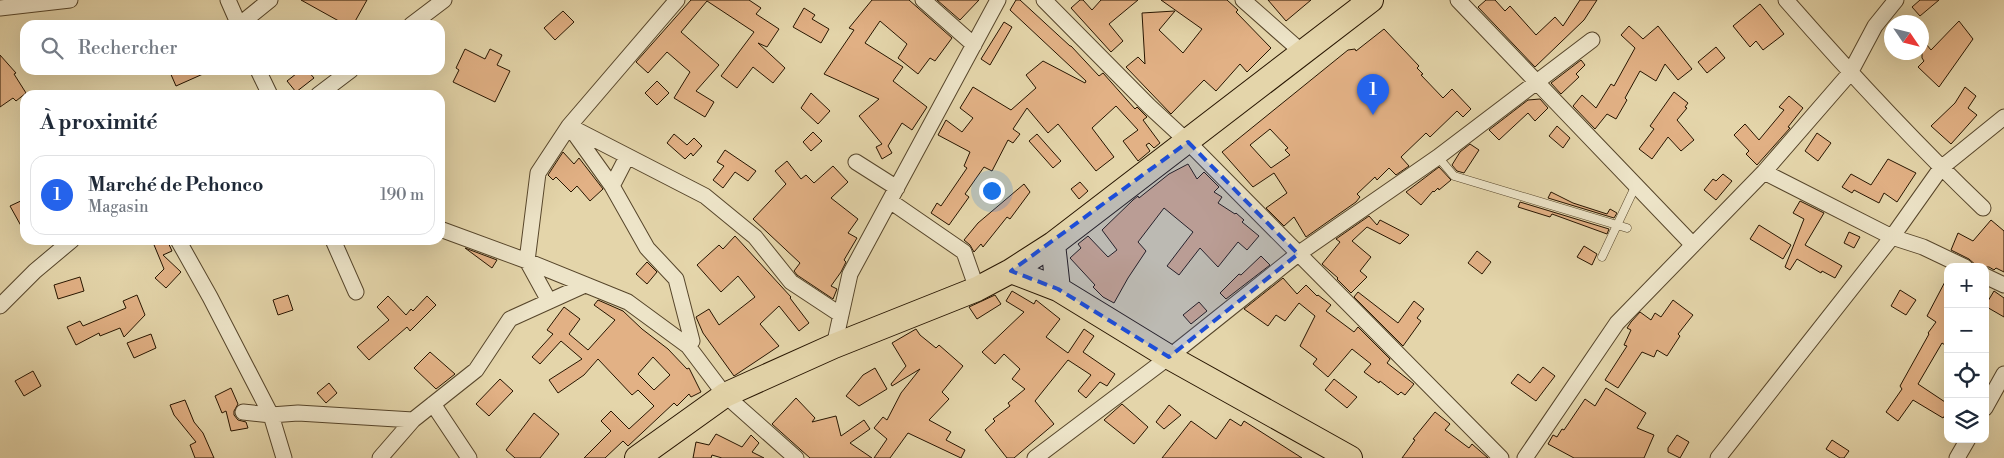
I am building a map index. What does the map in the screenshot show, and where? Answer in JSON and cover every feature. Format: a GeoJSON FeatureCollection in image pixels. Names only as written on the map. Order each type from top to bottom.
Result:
{"type":"FeatureCollection","features":[{"type":"Feature","properties":{"kind":"main road"},"geometry":{"type":"LineString","coordinates":[[637,458],[725,395],[834,346],[977,289],[1011,271],[1053,244],[1371,0]]}},
{"type":"Feature","properties":{"kind":"main road"},"geometry":{"type":"LineString","coordinates":[[1053,244],[1058,289]]}},
{"type":"Feature","properties":{"kind":"main road"},"geometry":{"type":"LineString","coordinates":[[1011,271],[1058,289],[1169,357],[1350,458]]}},
{"type":"Feature","properties":{"kind":"street"},"geometry":{"type":"LineString","coordinates":[[0,8],[70,0]]}},
{"type":"Feature","properties":{"kind":"street"},"geometry":{"type":"LineString","coordinates":[[228,0],[237,20]]}},
{"type":"Feature","properties":{"kind":"street"},"geometry":{"type":"LineString","coordinates":[[245,20],[270,0]]}},
{"type":"Feature","properties":{"kind":"street"},"geometry":{"type":"LineString","coordinates":[[418,20],[444,0]]}},
{"type":"Feature","properties":{"kind":"street"},"geometry":{"type":"LineString","coordinates":[[549,302],[527,261],[538,173],[569,126],[678,0]]}},
{"type":"Feature","properties":{"kind":"street"},"geometry":{"type":"LineString","coordinates":[[923,0],[974,45]]}},
{"type":"Feature","properties":{"kind":"street"},"geometry":{"type":"LineString","coordinates":[[834,346],[850,274],[998,0]]}},
{"type":"Feature","properties":{"kind":"street"},"geometry":{"type":"LineString","coordinates":[[1044,0],[1149,106],[1188,142],[1501,458]]}},
{"type":"Feature","properties":{"kind":"street"},"geometry":{"type":"LineString","coordinates":[[1243,0],[1303,53]]}},
{"type":"Feature","properties":{"kind":"street"},"geometry":{"type":"LineString","coordinates":[[1458,0],[1693,245]]}},
{"type":"Feature","properties":{"kind":"street"},"geometry":{"type":"LineString","coordinates":[[1786,0],[1850,73],[1941,168],[1984,208]]}},
{"type":"Feature","properties":{"kind":"street"},"geometry":{"type":"LineString","coordinates":[[1525,458],[1618,323],[1764,172],[1850,73],[1875,26],[1896,0]]}},
{"type":"Feature","properties":{"kind":"street"},"geometry":{"type":"LineString","coordinates":[[1034,458],[1169,357],[1298,254],[1438,157],[1592,40]]}},
{"type":"Feature","properties":{"kind":"street"},"geometry":{"type":"LineString","coordinates":[[260,75],[268,90]]}},
{"type":"Feature","properties":{"kind":"street"},"geometry":{"type":"LineString","coordinates":[[325,90],[344,75]]}},
{"type":"Feature","properties":{"kind":"street"},"geometry":{"type":"LineString","coordinates":[[1718,458],[1892,237],[1941,168],[2004,116]]}},
{"type":"Feature","properties":{"kind":"street"},"geometry":{"type":"LineString","coordinates":[[569,126],[705,196],[755,236],[791,282],[841,315]]}},
{"type":"Feature","properties":{"kind":"street"},"geometry":{"type":"LineString","coordinates":[[569,126],[612,186],[647,248],[676,279],[692,341],[688,346]]}},
{"type":"Feature","properties":{"kind":"street"},"geometry":{"type":"LineString","coordinates":[[612,186],[628,157]]}},
{"type":"Feature","properties":{"kind":"street"},"geometry":{"type":"LineString","coordinates":[[856,162],[964,252],[977,289]]}},
{"type":"Feature","properties":{"kind":"street"},"geometry":{"type":"LineString","coordinates":[[1764,172],[1892,237],[1923,247],[1957,263]]}},
{"type":"Feature","properties":{"kind":"street"},"geometry":{"type":"LineString","coordinates":[[445,232],[527,261],[628,302],[688,346],[725,395],[796,458]]}},
{"type":"Feature","properties":{"kind":"street"},"geometry":{"type":"LineString","coordinates":[[0,306],[35,270],[66,245]]}},
{"type":"Feature","properties":{"kind":"street"},"geometry":{"type":"LineString","coordinates":[[181,245],[271,415],[284,458]]}},
{"type":"Feature","properties":{"kind":"street"},"geometry":{"type":"LineString","coordinates":[[335,245],[356,292]]}},
{"type":"Feature","properties":{"kind":"street"},"geometry":{"type":"LineString","coordinates":[[1989,278],[2004,285]]}},
{"type":"Feature","properties":{"kind":"street"},"geometry":{"type":"LineString","coordinates":[[380,458],[413,420],[476,370],[510,319],[585,285]]}},
{"type":"Feature","properties":{"kind":"street"},"geometry":{"type":"LineString","coordinates":[[1989,401],[2004,374]]}},
{"type":"Feature","properties":{"kind":"street"},"geometry":{"type":"LineString","coordinates":[[433,404],[469,458]]}},
{"type":"Feature","properties":{"kind":"street"},"geometry":{"type":"LineString","coordinates":[[243,412],[271,415],[298,413],[413,420]]}},
{"type":"Feature","properties":{"kind":"street"},"geometry":{"type":"LineString","coordinates":[[1957,458],[1966,443]]}},
{"type":"Feature","properties":{"kind":"lane"},"geometry":{"type":"LineString","coordinates":[[1438,157],[1454,176],[1628,228]]}},
{"type":"Feature","properties":{"kind":"lane"},"geometry":{"type":"LineString","coordinates":[[1602,257],[1636,185]]}},
{"type":"Feature","properties":{"kind":"highlighted area"},"geometry":{"type":"Polygon","coordinates":[[[1188,142],[1298,254],[1169,357],[1058,289],[1011,271],[1188,142]]]}},
{"type":"Feature","properties":{"kind":"building"},"geometry":{"type":"Polygon","coordinates":[[[301,0],[367,0],[356,20],[337,20],[301,0]]]}},
{"type":"Feature","properties":{"kind":"building"},"geometry":{"type":"Polygon","coordinates":[[[691,0],[749,0],[761,8],[756,14],[779,29],[767,47],[758,43],[785,68],[773,83],[753,67],[737,88],[721,76],[754,32],[707,1],[681,32],[719,65],[696,91],[714,102],[705,117],[674,98],[690,72],[667,52],[648,73],[636,62],[691,0]]]}},
{"type":"Feature","properties":{"kind":"building"},"geometry":{"type":"Polygon","coordinates":[[[872,0],[909,0],[952,38],[935,61],[930,58],[918,74],[898,58],[907,44],[880,21],[865,43],[903,67],[893,81],[927,107],[912,130],[902,123],[888,146],[892,153],[882,159],[876,147],[882,144],[859,116],[879,99],[824,74],[854,30],[849,28],[872,0]]]}},
{"type":"Feature","properties":{"kind":"building"},"geometry":{"type":"Polygon","coordinates":[[[937,0],[979,0],[960,20],[937,0]]]}},
{"type":"Feature","properties":{"kind":"building"},"geometry":{"type":"Polygon","coordinates":[[[1016,0],[1020,0],[1071,46],[1099,76],[1103,73],[1135,109],[1137,107],[1147,117],[1143,120],[1160,143],[1154,148],[1149,143],[1146,145],[1150,151],[1138,161],[1123,141],[1138,130],[1116,106],[1092,128],[1114,157],[1096,171],[1058,124],[1048,133],[1027,108],[1013,129],[1020,134],[1013,143],[1008,140],[992,171],[984,167],[965,194],[969,197],[949,225],[931,213],[937,203],[941,206],[967,168],[964,166],[970,152],[938,135],[946,120],[962,132],[973,118],[960,108],[973,87],[1011,110],[1036,88],[1026,75],[1043,61],[1085,83],[1086,81],[1010,10],[1016,0]]]}},
{"type":"Feature","properties":{"kind":"building"},"geometry":{"type":"Polygon","coordinates":[[[1080,0],[1083,0],[1092,10],[1101,0],[1138,0],[1109,24],[1123,41],[1111,52],[1071,8],[1080,0]]]}},
{"type":"Feature","properties":{"kind":"building"},"geometry":{"type":"Polygon","coordinates":[[[1161,0],[1227,0],[1271,48],[1247,72],[1240,64],[1216,91],[1204,80],[1171,114],[1126,67],[1138,57],[1145,64],[1142,13],[1175,11],[1159,30],[1183,53],[1202,29],[1161,0]]]}},
{"type":"Feature","properties":{"kind":"building"},"geometry":{"type":"Polygon","coordinates":[[[1268,0],[1311,0],[1286,21],[1268,0]]]}},
{"type":"Feature","properties":{"kind":"building"},"geometry":{"type":"Polygon","coordinates":[[[1486,0],[1495,0],[1505,11],[1510,6],[1536,35],[1555,17],[1563,26],[1580,0],[1597,0],[1584,20],[1535,67],[1478,7],[1486,0]]]}},
{"type":"Feature","properties":{"kind":"building"},"geometry":{"type":"Polygon","coordinates":[[[1920,0],[1939,0],[1921,15],[1912,7],[1920,0]]]}},
{"type":"Feature","properties":{"kind":"building"},"geometry":{"type":"Polygon","coordinates":[[[1760,4],[1784,34],[1763,50],[1756,41],[1750,47],[1733,26],[1760,4]]]}},
{"type":"Feature","properties":{"kind":"building"},"geometry":{"type":"Polygon","coordinates":[[[804,8],[815,15],[812,19],[829,29],[821,43],[793,27],[804,8]]]}},
{"type":"Feature","properties":{"kind":"building"},"geometry":{"type":"Polygon","coordinates":[[[563,11],[574,22],[555,40],[544,28],[563,11]]]}},
{"type":"Feature","properties":{"kind":"building"},"geometry":{"type":"Polygon","coordinates":[[[1959,21],[1973,39],[1939,87],[1918,67],[1923,60],[1929,60],[1929,48],[1931,50],[1959,21]]]}},
{"type":"Feature","properties":{"kind":"building"},"geometry":{"type":"Polygon","coordinates":[[[1004,22],[1012,27],[990,65],[981,59],[1004,22]]]}},
{"type":"Feature","properties":{"kind":"building"},"geometry":{"type":"Polygon","coordinates":[[[1629,26],[1643,39],[1658,26],[1692,69],[1678,80],[1665,64],[1656,81],[1640,71],[1616,119],[1607,114],[1595,129],[1573,106],[1582,95],[1596,108],[1611,84],[1614,86],[1635,48],[1621,35],[1629,26]]]}},
{"type":"Feature","properties":{"kind":"building"},"geometry":{"type":"Polygon","coordinates":[[[1384,29],[1419,66],[1417,68],[1423,74],[1421,75],[1443,98],[1452,89],[1471,109],[1463,117],[1457,111],[1430,137],[1426,133],[1401,157],[1409,166],[1396,175],[1389,168],[1377,180],[1375,177],[1357,194],[1360,197],[1356,202],[1306,237],[1294,217],[1284,226],[1266,208],[1287,193],[1274,173],[1253,187],[1222,152],[1348,50],[1355,49],[1356,51],[1384,29]],[[1270,129],[1250,145],[1271,168],[1290,155],[1285,150],[1288,148],[1270,129]]]}},
{"type":"Feature","properties":{"kind":"building"},"geometry":{"type":"Polygon","coordinates":[[[1716,47],[1725,58],[1707,73],[1698,62],[1716,47]]]}},
{"type":"Feature","properties":{"kind":"building"},"geometry":{"type":"Polygon","coordinates":[[[465,49],[485,59],[490,49],[502,55],[497,65],[510,71],[495,102],[453,82],[459,70],[456,68],[465,49]]]}},
{"type":"Feature","properties":{"kind":"building"},"geometry":{"type":"Polygon","coordinates":[[[0,55],[16,73],[14,74],[24,90],[20,90],[20,98],[16,101],[13,98],[0,107],[0,55]]]}},
{"type":"Feature","properties":{"kind":"building"},"geometry":{"type":"Polygon","coordinates":[[[1581,60],[1585,65],[1576,74],[1579,77],[1561,94],[1551,83],[1581,60]]]}},
{"type":"Feature","properties":{"kind":"building"},"geometry":{"type":"Polygon","coordinates":[[[171,75],[201,75],[176,86],[171,75]]]}},
{"type":"Feature","properties":{"kind":"building"},"geometry":{"type":"Polygon","coordinates":[[[295,75],[311,75],[314,78],[299,90],[294,90],[287,81],[295,75]]]}},
{"type":"Feature","properties":{"kind":"building"},"geometry":{"type":"Polygon","coordinates":[[[657,81],[669,93],[657,105],[645,93],[657,81]]]}},
{"type":"Feature","properties":{"kind":"building"},"geometry":{"type":"Polygon","coordinates":[[[1965,87],[1976,96],[1968,108],[1977,115],[1951,144],[1931,126],[1955,103],[1965,87]]]}},
{"type":"Feature","properties":{"kind":"building"},"geometry":{"type":"Polygon","coordinates":[[[1674,92],[1688,103],[1685,107],[1687,108],[1677,120],[1694,140],[1681,151],[1668,137],[1652,159],[1639,149],[1654,129],[1650,126],[1674,92]]]}},
{"type":"Feature","properties":{"kind":"building"},"geometry":{"type":"Polygon","coordinates":[[[811,93],[830,111],[818,124],[801,108],[811,93]]]}},
{"type":"Feature","properties":{"kind":"building"},"geometry":{"type":"Polygon","coordinates":[[[1789,96],[1803,108],[1788,127],[1790,128],[1757,165],[1746,154],[1749,151],[1734,135],[1745,124],[1759,140],[1784,110],[1779,107],[1789,96]]]}},
{"type":"Feature","properties":{"kind":"building"},"geometry":{"type":"Polygon","coordinates":[[[1540,99],[1548,108],[1535,121],[1528,113],[1499,140],[1489,130],[1528,100],[1540,99]]]}},
{"type":"Feature","properties":{"kind":"building"},"geometry":{"type":"Polygon","coordinates":[[[1557,126],[1570,138],[1563,148],[1549,136],[1557,126]]]}},
{"type":"Feature","properties":{"kind":"building"},"geometry":{"type":"Polygon","coordinates":[[[813,132],[822,141],[811,151],[803,142],[813,132]]]}},
{"type":"Feature","properties":{"kind":"building"},"geometry":{"type":"Polygon","coordinates":[[[1817,133],[1831,143],[1818,161],[1805,151],[1817,133]]]}},
{"type":"Feature","properties":{"kind":"building"},"geometry":{"type":"Polygon","coordinates":[[[674,134],[687,145],[694,138],[702,146],[693,156],[691,153],[685,159],[667,143],[674,134]]]}},
{"type":"Feature","properties":{"kind":"building"},"geometry":{"type":"Polygon","coordinates":[[[1037,134],[1061,161],[1053,168],[1029,141],[1037,134]]]}},
{"type":"Feature","properties":{"kind":"building"},"geometry":{"type":"Polygon","coordinates":[[[1470,144],[1479,150],[1464,173],[1457,171],[1452,165],[1460,152],[1470,144]]]}},
{"type":"Feature","properties":{"kind":"building"},"geometry":{"type":"Polygon","coordinates":[[[725,150],[756,171],[748,181],[735,172],[723,188],[713,180],[724,166],[717,162],[725,150]]]}},
{"type":"Feature","properties":{"kind":"building"},"geometry":{"type":"Polygon","coordinates":[[[563,152],[574,164],[579,158],[603,189],[590,201],[577,186],[571,192],[556,177],[553,180],[548,175],[563,152]]]}},
{"type":"Feature","properties":{"kind":"building"},"geometry":{"type":"Polygon","coordinates":[[[1888,159],[1916,173],[1897,202],[1884,193],[1879,203],[1854,190],[1852,193],[1842,187],[1851,174],[1871,185],[1888,159]]]}},
{"type":"Feature","properties":{"kind":"building"},"geometry":{"type":"Polygon","coordinates":[[[787,161],[801,179],[806,175],[814,183],[833,166],[848,182],[831,198],[858,219],[848,233],[857,238],[844,260],[846,262],[841,272],[831,286],[837,289],[833,299],[797,275],[794,271],[800,263],[753,219],[786,184],[775,171],[787,161]]]}},
{"type":"Feature","properties":{"kind":"building"},"geometry":{"type":"Polygon","coordinates":[[[1188,164],[1197,179],[1204,172],[1219,187],[1214,192],[1222,197],[1218,203],[1236,213],[1244,220],[1242,222],[1259,236],[1247,250],[1238,242],[1218,267],[1200,248],[1179,275],[1167,266],[1193,232],[1164,208],[1138,242],[1146,251],[1114,303],[1103,297],[1093,287],[1095,285],[1070,258],[1081,248],[1078,244],[1088,236],[1108,257],[1117,250],[1102,230],[1138,196],[1139,198],[1169,174],[1188,164]]]}},
{"type":"Feature","properties":{"kind":"building"},"geometry":{"type":"Polygon","coordinates":[[[1439,167],[1451,180],[1439,190],[1438,188],[1433,191],[1421,205],[1406,192],[1439,167]]]}},
{"type":"Feature","properties":{"kind":"building"},"geometry":{"type":"Polygon","coordinates":[[[1723,174],[1732,181],[1716,200],[1704,190],[1713,179],[1716,181],[1723,174]]]}},
{"type":"Feature","properties":{"kind":"building"},"geometry":{"type":"Polygon","coordinates":[[[1080,182],[1088,191],[1079,199],[1071,189],[1080,182]]]}},
{"type":"Feature","properties":{"kind":"building"},"geometry":{"type":"Polygon","coordinates":[[[1024,184],[1030,192],[1010,219],[1007,217],[983,247],[981,244],[974,252],[964,240],[978,223],[1024,184]]]}},
{"type":"Feature","properties":{"kind":"building"},"geometry":{"type":"Polygon","coordinates":[[[1551,192],[1573,203],[1607,214],[1610,209],[1617,213],[1614,218],[1548,198],[1551,192]]]}},
{"type":"Feature","properties":{"kind":"building"},"geometry":{"type":"Polygon","coordinates":[[[20,201],[20,224],[10,206],[20,201]]]}},
{"type":"Feature","properties":{"kind":"building"},"geometry":{"type":"Polygon","coordinates":[[[1800,201],[1824,213],[1805,245],[1842,266],[1835,278],[1822,271],[1821,273],[1797,259],[1790,270],[1785,267],[1804,219],[1793,213],[1800,201]]]}},
{"type":"Feature","properties":{"kind":"building"},"geometry":{"type":"Polygon","coordinates":[[[1520,202],[1609,229],[1607,234],[1552,214],[1550,217],[1518,207],[1520,202]]]}},
{"type":"Feature","properties":{"kind":"building"},"geometry":{"type":"Polygon","coordinates":[[[1369,216],[1377,225],[1380,220],[1409,235],[1400,244],[1367,227],[1352,241],[1371,257],[1360,271],[1367,277],[1351,293],[1322,264],[1340,242],[1336,239],[1369,216]]]}},
{"type":"Feature","properties":{"kind":"building"},"geometry":{"type":"Polygon","coordinates":[[[1991,220],[2004,231],[2004,272],[1989,267],[1989,263],[1974,263],[1951,250],[1958,233],[1973,241],[1991,220]]]}},
{"type":"Feature","properties":{"kind":"building"},"geometry":{"type":"Polygon","coordinates":[[[1759,225],[1791,245],[1783,259],[1750,239],[1759,225]]]}},
{"type":"Feature","properties":{"kind":"building"},"geometry":{"type":"Polygon","coordinates":[[[1849,232],[1860,237],[1854,248],[1844,243],[1849,232]]]}},
{"type":"Feature","properties":{"kind":"building"},"geometry":{"type":"Polygon","coordinates":[[[735,236],[791,297],[809,323],[799,331],[779,306],[760,324],[779,346],[734,376],[703,333],[696,317],[709,309],[719,325],[755,297],[738,276],[721,292],[697,265],[719,245],[723,249],[735,236]]]}},
{"type":"Feature","properties":{"kind":"building"},"geometry":{"type":"Polygon","coordinates":[[[154,245],[169,245],[172,251],[163,255],[181,272],[166,288],[155,278],[164,269],[154,245]]]}},
{"type":"Feature","properties":{"kind":"building"},"geometry":{"type":"Polygon","coordinates":[[[1584,246],[1597,254],[1592,265],[1577,257],[1584,246]]]}},
{"type":"Feature","properties":{"kind":"building"},"geometry":{"type":"Polygon","coordinates":[[[465,248],[497,260],[492,268],[465,248]]]}},
{"type":"Feature","properties":{"kind":"building"},"geometry":{"type":"Polygon","coordinates":[[[1477,251],[1491,262],[1482,274],[1468,263],[1477,251]]]}},
{"type":"Feature","properties":{"kind":"building"},"geometry":{"type":"Polygon","coordinates":[[[1261,256],[1270,265],[1226,299],[1220,293],[1261,256]]]}},
{"type":"Feature","properties":{"kind":"building"},"geometry":{"type":"Polygon","coordinates":[[[647,262],[657,272],[647,284],[636,274],[647,262]]]}},
{"type":"Feature","properties":{"kind":"building"},"geometry":{"type":"Polygon","coordinates":[[[80,277],[84,291],[58,299],[54,285],[80,277]]]}},
{"type":"Feature","properties":{"kind":"building"},"geometry":{"type":"Polygon","coordinates":[[[1283,278],[1297,294],[1306,285],[1317,296],[1331,305],[1326,311],[1354,332],[1358,327],[1390,359],[1387,363],[1414,384],[1405,395],[1401,392],[1398,395],[1380,381],[1379,383],[1364,372],[1371,364],[1352,349],[1328,377],[1313,364],[1317,359],[1300,346],[1315,316],[1299,303],[1285,321],[1276,315],[1268,326],[1244,309],[1283,278]]]}},
{"type":"Feature","properties":{"kind":"building"},"geometry":{"type":"Polygon","coordinates":[[[1944,284],[1944,344],[1942,343],[1918,384],[1944,401],[1944,417],[1943,418],[1913,400],[1898,421],[1886,412],[1902,389],[1900,386],[1928,333],[1936,322],[1927,316],[1944,284]]]}},
{"type":"Feature","properties":{"kind":"building"},"geometry":{"type":"Polygon","coordinates":[[[1900,290],[1916,300],[1906,315],[1891,306],[1900,290]]]}},
{"type":"Feature","properties":{"kind":"building"},"geometry":{"type":"Polygon","coordinates":[[[1012,291],[1034,304],[1036,300],[1060,319],[1046,337],[1068,353],[1084,329],[1094,336],[1083,352],[1115,374],[1107,386],[1100,382],[1086,398],[1078,391],[1091,375],[1068,360],[1035,401],[1054,424],[1014,458],[1007,458],[985,430],[995,421],[993,419],[1010,406],[1008,403],[1025,389],[1012,379],[1020,369],[1004,354],[995,364],[982,352],[1024,312],[1006,301],[1012,291]]]}},
{"type":"Feature","properties":{"kind":"building"},"geometry":{"type":"Polygon","coordinates":[[[1994,291],[2004,298],[2004,317],[1989,308],[1989,299],[1994,291]]]}},
{"type":"Feature","properties":{"kind":"building"},"geometry":{"type":"Polygon","coordinates":[[[1358,292],[1398,323],[1414,301],[1424,309],[1417,318],[1421,321],[1403,346],[1354,297],[1358,292]]]}},
{"type":"Feature","properties":{"kind":"building"},"geometry":{"type":"Polygon","coordinates":[[[137,295],[145,315],[124,337],[120,328],[100,336],[99,333],[76,345],[67,327],[80,321],[83,326],[126,308],[123,301],[137,295]]]}},
{"type":"Feature","properties":{"kind":"building"},"geometry":{"type":"Polygon","coordinates":[[[288,295],[293,310],[278,315],[273,300],[288,295]]]}},
{"type":"Feature","properties":{"kind":"building"},"geometry":{"type":"Polygon","coordinates":[[[995,295],[1001,304],[977,319],[969,307],[995,295]]]}},
{"type":"Feature","properties":{"kind":"building"},"geometry":{"type":"Polygon","coordinates":[[[388,296],[406,315],[411,309],[413,311],[427,296],[436,305],[410,331],[407,327],[369,360],[357,347],[389,320],[377,307],[388,296]]]}},
{"type":"Feature","properties":{"kind":"building"},"geometry":{"type":"Polygon","coordinates":[[[598,300],[623,311],[668,349],[687,369],[689,368],[701,392],[691,397],[689,394],[677,406],[674,403],[628,446],[623,441],[605,458],[584,458],[611,431],[601,421],[611,411],[629,429],[654,406],[638,390],[632,395],[598,359],[584,375],[558,393],[549,380],[582,359],[561,341],[540,364],[532,357],[553,334],[547,330],[564,307],[580,319],[569,334],[588,350],[615,320],[594,305],[598,300]],[[653,357],[638,374],[654,390],[670,375],[653,357]]]}},
{"type":"Feature","properties":{"kind":"building"},"geometry":{"type":"Polygon","coordinates":[[[1673,300],[1693,315],[1678,334],[1680,336],[1667,356],[1657,350],[1654,357],[1642,352],[1618,388],[1605,380],[1627,346],[1624,345],[1631,330],[1627,328],[1631,322],[1640,312],[1651,320],[1655,313],[1661,317],[1673,300]]]}},
{"type":"Feature","properties":{"kind":"building"},"geometry":{"type":"Polygon","coordinates":[[[1199,302],[1207,311],[1191,324],[1183,315],[1199,302]]]}},
{"type":"Feature","properties":{"kind":"building"},"geometry":{"type":"Polygon","coordinates":[[[916,329],[920,335],[936,348],[939,345],[963,366],[942,392],[949,399],[929,420],[951,432],[946,440],[965,450],[961,458],[908,433],[890,458],[874,458],[887,439],[874,428],[883,417],[887,420],[901,393],[920,369],[892,386],[891,384],[906,366],[892,343],[916,329]]]}},
{"type":"Feature","properties":{"kind":"building"},"geometry":{"type":"Polygon","coordinates":[[[151,334],[156,348],[134,358],[127,343],[151,334]]]}},
{"type":"Feature","properties":{"kind":"building"},"geometry":{"type":"Polygon","coordinates":[[[430,352],[455,374],[436,389],[414,368],[430,352]]]}},
{"type":"Feature","properties":{"kind":"building"},"geometry":{"type":"Polygon","coordinates":[[[1543,367],[1555,376],[1536,401],[1511,383],[1518,374],[1530,383],[1543,367]]]}},
{"type":"Feature","properties":{"kind":"building"},"geometry":{"type":"Polygon","coordinates":[[[875,368],[887,389],[859,406],[846,396],[863,375],[875,368]]]}},
{"type":"Feature","properties":{"kind":"building"},"geometry":{"type":"Polygon","coordinates":[[[33,371],[41,386],[24,396],[15,381],[33,371]]]}},
{"type":"Feature","properties":{"kind":"building"},"geometry":{"type":"Polygon","coordinates":[[[500,379],[513,391],[489,416],[476,404],[500,379]]]}},
{"type":"Feature","properties":{"kind":"building"},"geometry":{"type":"Polygon","coordinates":[[[1334,379],[1357,397],[1347,408],[1325,390],[1334,379]]]}},
{"type":"Feature","properties":{"kind":"building"},"geometry":{"type":"Polygon","coordinates":[[[329,383],[337,393],[326,403],[317,393],[329,383]]]}},
{"type":"Feature","properties":{"kind":"building"},"geometry":{"type":"Polygon","coordinates":[[[231,388],[238,404],[234,415],[238,420],[246,422],[248,428],[231,431],[226,411],[222,413],[215,396],[231,388]]]}},
{"type":"Feature","properties":{"kind":"building"},"geometry":{"type":"Polygon","coordinates":[[[1606,388],[1646,413],[1637,428],[1654,435],[1644,458],[1574,458],[1548,444],[1553,435],[1557,437],[1562,429],[1564,430],[1585,399],[1595,406],[1606,388]]]}},
{"type":"Feature","properties":{"kind":"building"},"geometry":{"type":"Polygon","coordinates":[[[796,398],[815,418],[812,422],[836,416],[841,436],[864,420],[870,429],[850,443],[872,458],[810,458],[772,424],[796,398]]]}},
{"type":"Feature","properties":{"kind":"building"},"geometry":{"type":"Polygon","coordinates":[[[185,400],[194,422],[203,433],[214,458],[195,458],[190,445],[196,442],[174,415],[170,405],[185,400]]]}},
{"type":"Feature","properties":{"kind":"building"},"geometry":{"type":"Polygon","coordinates":[[[1122,404],[1148,427],[1134,444],[1104,420],[1122,404]]]}},
{"type":"Feature","properties":{"kind":"building"},"geometry":{"type":"Polygon","coordinates":[[[1169,405],[1181,415],[1164,429],[1156,422],[1169,405]]]}},
{"type":"Feature","properties":{"kind":"building"},"geometry":{"type":"Polygon","coordinates":[[[1435,412],[1450,424],[1445,430],[1469,448],[1472,444],[1488,458],[1402,458],[1415,440],[1413,439],[1435,412]]]}},
{"type":"Feature","properties":{"kind":"building"},"geometry":{"type":"Polygon","coordinates":[[[534,413],[559,434],[540,458],[515,458],[506,450],[534,413]]]}},
{"type":"Feature","properties":{"kind":"building"},"geometry":{"type":"Polygon","coordinates":[[[1230,419],[1241,426],[1244,421],[1302,458],[1162,458],[1191,421],[1216,439],[1230,419]]]}},
{"type":"Feature","properties":{"kind":"building"},"geometry":{"type":"Polygon","coordinates":[[[716,434],[742,447],[751,435],[759,443],[752,452],[764,458],[722,458],[712,455],[711,458],[693,458],[696,442],[709,445],[716,434]]]}},
{"type":"Feature","properties":{"kind":"building"},"geometry":{"type":"Polygon","coordinates":[[[1677,435],[1689,442],[1680,458],[1668,452],[1668,448],[1677,435]]]}},
{"type":"Feature","properties":{"kind":"building"},"geometry":{"type":"Polygon","coordinates":[[[1832,440],[1849,451],[1844,458],[1840,458],[1826,449],[1832,440]]]}},
{"type":"Feature","properties":{"kind":"place","name":"Marché de Pehonco"},"geometry":{"type":"Point","coordinates":[1373,115]}}]}
